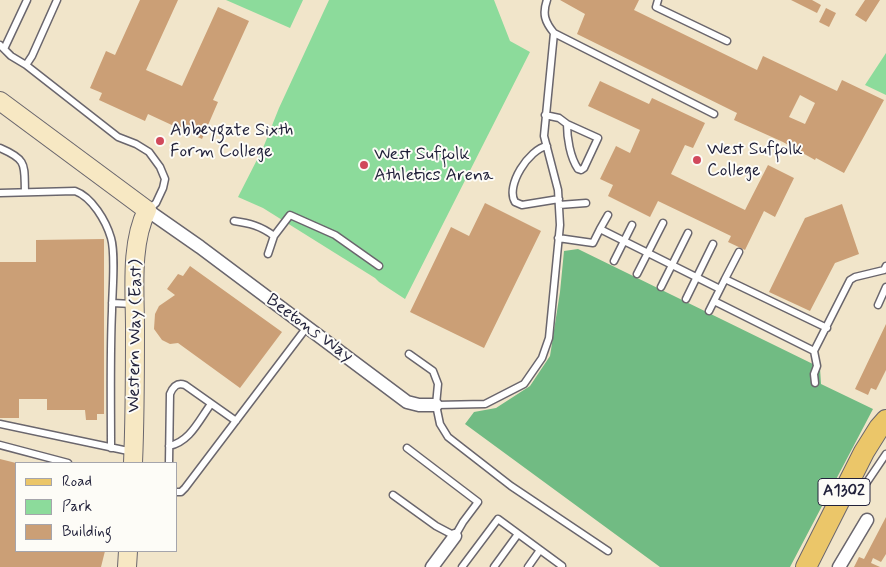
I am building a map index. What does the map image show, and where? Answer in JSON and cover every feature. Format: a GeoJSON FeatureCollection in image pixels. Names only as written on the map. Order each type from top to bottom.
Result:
{"type":"FeatureCollection","features":[{"type":"Feature","properties":{"kind":"main road","name":"A1302"},"geometry":{"type":"LineString","coordinates":[[806,567],[864,452],[886,420]]}},
{"type":"Feature","properties":{"kind":"street","name":"Beetons Way"},"geometry":{"type":"LineString","coordinates":[[0,102],[200,247],[408,402],[419,405],[436,405]]}},
{"type":"Feature","properties":{"kind":"street","name":"Western Way (East)"},"geometry":{"type":"LineString","coordinates":[[134,458],[135,304],[138,238],[141,222],[147,210]]}},
{"type":"Feature","properties":{"kind":"street"},"geometry":{"type":"LineString","coordinates":[[840,567],[867,520]]}},
{"type":"Feature","properties":{"kind":"street"},"geometry":{"type":"LineString","coordinates":[[432,567],[455,536]]}},
{"type":"Feature","properties":{"kind":"street"},"geometry":{"type":"LineString","coordinates":[[127,567],[128,552]]}},
{"type":"Feature","properties":{"kind":"lane"},"geometry":{"type":"LineString","coordinates":[[27,0],[2,47],[11,56],[26,65],[118,137],[149,152],[160,167],[165,179],[156,203],[147,210]]}},
{"type":"Feature","properties":{"kind":"lane"},"geometry":{"type":"LineString","coordinates":[[26,65],[32,56],[57,0]]}},
{"type":"Feature","properties":{"kind":"lane"},"geometry":{"type":"LineString","coordinates":[[547,0],[544,14],[546,24],[554,33],[714,114]]}},
{"type":"Feature","properties":{"kind":"lane"},"geometry":{"type":"LineString","coordinates":[[658,0],[656,7],[727,41]]}},
{"type":"Feature","properties":{"kind":"lane"},"geometry":{"type":"LineString","coordinates":[[436,405],[485,404],[524,384],[542,358],[548,338],[560,225],[559,202],[554,172],[544,136],[554,33]]}},
{"type":"Feature","properties":{"kind":"lane"},"geometry":{"type":"LineString","coordinates":[[545,115],[559,118],[567,124],[598,138],[584,168],[581,170],[578,169],[574,161],[568,138],[567,124]]}},
{"type":"Feature","properties":{"kind":"lane"},"geometry":{"type":"LineString","coordinates":[[547,146],[531,153],[512,189],[513,199],[522,205],[559,202],[586,203]]}},
{"type":"Feature","properties":{"kind":"lane"},"geometry":{"type":"LineString","coordinates":[[0,148],[17,156],[24,165],[25,192]]}},
{"type":"Feature","properties":{"kind":"lane"},"geometry":{"type":"LineString","coordinates":[[0,193],[75,191],[83,194],[92,203],[105,225],[111,239],[111,448]]}},
{"type":"Feature","properties":{"kind":"lane"},"geometry":{"type":"LineString","coordinates":[[268,254],[274,236],[290,215],[335,236],[379,266]]}},
{"type":"Feature","properties":{"kind":"lane"},"geometry":{"type":"LineString","coordinates":[[558,238],[593,243],[608,215]]}},
{"type":"Feature","properties":{"kind":"lane"},"geometry":{"type":"LineString","coordinates":[[234,221],[249,223],[266,230],[274,236]]}},
{"type":"Feature","properties":{"kind":"lane"},"geometry":{"type":"LineString","coordinates":[[637,274],[663,223]]}},
{"type":"Feature","properties":{"kind":"lane"},"geometry":{"type":"LineString","coordinates":[[614,260],[632,225]]}},
{"type":"Feature","properties":{"kind":"lane"},"geometry":{"type":"LineString","coordinates":[[600,229],[720,289]]}},
{"type":"Feature","properties":{"kind":"lane"},"geometry":{"type":"LineString","coordinates":[[661,288],[688,233]]}},
{"type":"Feature","properties":{"kind":"lane"},"geometry":{"type":"LineString","coordinates":[[686,299],[713,244]]}},
{"type":"Feature","properties":{"kind":"lane"},"geometry":{"type":"LineString","coordinates":[[709,311],[739,252]]}},
{"type":"Feature","properties":{"kind":"lane"},"geometry":{"type":"LineString","coordinates":[[815,382],[814,374],[817,366],[814,351],[850,280],[855,276],[885,269]]}},
{"type":"Feature","properties":{"kind":"lane"},"geometry":{"type":"LineString","coordinates":[[725,279],[827,328]]}},
{"type":"Feature","properties":{"kind":"lane"},"geometry":{"type":"LineString","coordinates":[[878,305],[886,286]]}},
{"type":"Feature","properties":{"kind":"lane"},"geometry":{"type":"LineString","coordinates":[[714,301],[814,351]]}},
{"type":"Feature","properties":{"kind":"lane"},"geometry":{"type":"LineString","coordinates":[[112,303],[135,304]]}},
{"type":"Feature","properties":{"kind":"lane"},"geometry":{"type":"LineString","coordinates":[[178,492],[185,488],[307,327]]}},
{"type":"Feature","properties":{"kind":"lane"},"geometry":{"type":"LineString","coordinates":[[409,354],[433,371],[438,384],[436,405],[440,424],[448,437],[511,486],[608,552]]}},
{"type":"Feature","properties":{"kind":"lane"},"geometry":{"type":"LineString","coordinates":[[169,462],[170,394],[172,388],[180,384],[185,385],[236,421]]}},
{"type":"Feature","properties":{"kind":"lane"},"geometry":{"type":"LineString","coordinates":[[169,446],[179,444],[186,439],[210,404]]}},
{"type":"Feature","properties":{"kind":"lane"},"geometry":{"type":"LineString","coordinates":[[0,424],[111,448],[134,458]]}},
{"type":"Feature","properties":{"kind":"lane"},"geometry":{"type":"LineString","coordinates":[[0,445],[64,462]]}},
{"type":"Feature","properties":{"kind":"lane"},"geometry":{"type":"LineString","coordinates":[[393,495],[436,526],[455,536],[478,502],[407,448]]}},
{"type":"Feature","properties":{"kind":"lane"},"geometry":{"type":"LineString","coordinates":[[850,479],[865,485],[886,454]]}},
{"type":"Feature","properties":{"kind":"lane"},"geometry":{"type":"LineString","coordinates":[[462,567],[498,519],[561,567]]}},
{"type":"Feature","properties":{"kind":"lane"},"geometry":{"type":"LineString","coordinates":[[494,567],[518,534]]}},
{"type":"Feature","properties":{"kind":"lane"},"geometry":{"type":"LineString","coordinates":[[528,567],[540,550]]}},
{"type":"Feature","properties":{"kind":"green space"},"geometry":{"type":"Polygon","coordinates":[[[226,0],[303,0],[290,28],[226,0]]]}},
{"type":"Feature","properties":{"kind":"green space","name":"West Suffolk Athletics Arena"},"geometry":{"type":"Polygon","coordinates":[[[329,0],[494,0],[510,41],[530,52],[405,299],[263,208],[238,197],[263,148],[279,108],[329,0]]]}},
{"type":"Feature","properties":{"kind":"green space"},"geometry":{"type":"Polygon","coordinates":[[[886,53],[886,95],[865,85],[886,53]]]}},
{"type":"Feature","properties":{"kind":"green space"},"geometry":{"type":"Polygon","coordinates":[[[578,249],[817,366],[820,368],[821,384],[873,409],[790,567],[660,567],[465,424],[474,412],[496,408],[530,386],[550,356],[564,251],[578,249]]]}},
{"type":"Feature","properties":{"kind":"building"},"geometry":{"type":"Polygon","coordinates":[[[140,0],[178,0],[146,70],[182,86],[218,7],[249,21],[213,100],[218,102],[202,139],[148,114],[145,121],[99,100],[102,93],[90,88],[106,51],[115,55],[140,0]]]}},
{"type":"Feature","properties":{"kind":"building"},"geometry":{"type":"Polygon","coordinates":[[[560,0],[639,0],[634,10],[757,70],[763,56],[837,91],[842,80],[884,100],[844,173],[734,120],[737,113],[577,34],[585,14],[560,0]],[[800,95],[789,117],[805,124],[815,103],[800,95]]]}},
{"type":"Feature","properties":{"kind":"building"},"geometry":{"type":"Polygon","coordinates":[[[791,0],[812,0],[821,5],[817,13],[791,0]]]}},
{"type":"Feature","properties":{"kind":"building"},"geometry":{"type":"Polygon","coordinates":[[[865,0],[880,0],[866,22],[855,15],[865,0]]]}},
{"type":"Feature","properties":{"kind":"building"},"geometry":{"type":"Polygon","coordinates":[[[826,8],[836,13],[829,27],[819,22],[826,8]]]}},
{"type":"Feature","properties":{"kind":"building"},"geometry":{"type":"Polygon","coordinates":[[[600,81],[649,104],[652,98],[705,123],[693,148],[685,145],[671,174],[745,210],[768,165],[794,178],[775,217],[764,211],[745,250],[728,242],[731,236],[658,201],[650,217],[608,196],[613,185],[600,179],[616,146],[630,153],[640,130],[588,106],[600,81]]]}},
{"type":"Feature","properties":{"kind":"building"},"geometry":{"type":"Polygon","coordinates":[[[485,203],[541,231],[484,348],[410,312],[451,227],[469,236],[485,203]]]}},
{"type":"Feature","properties":{"kind":"building"},"geometry":{"type":"Polygon","coordinates":[[[842,204],[859,254],[835,263],[810,311],[769,292],[805,218],[842,204]]]}},
{"type":"Feature","properties":{"kind":"building"},"geometry":{"type":"Polygon","coordinates":[[[104,239],[104,414],[97,414],[97,420],[86,420],[85,410],[47,410],[47,399],[19,399],[19,418],[0,418],[0,262],[36,262],[36,240],[104,239]]]}},
{"type":"Feature","properties":{"kind":"building"},"geometry":{"type":"Polygon","coordinates":[[[190,266],[282,332],[240,388],[178,343],[170,344],[162,340],[154,329],[155,314],[159,306],[175,295],[167,289],[178,274],[183,276],[190,266]]]}},
{"type":"Feature","properties":{"kind":"building"},"geometry":{"type":"Polygon","coordinates":[[[886,324],[886,370],[876,390],[871,388],[868,395],[855,389],[886,324]]]}},
{"type":"Feature","properties":{"kind":"building"},"geometry":{"type":"Polygon","coordinates":[[[0,459],[15,463],[15,552],[105,552],[101,567],[0,567],[0,459]]]}},
{"type":"Feature","properties":{"kind":"building"},"geometry":{"type":"Polygon","coordinates":[[[886,517],[886,554],[881,562],[873,558],[871,563],[880,567],[854,567],[859,557],[864,559],[886,517]]]}},
{"type":"Feature","properties":{"kind":"place","name":"Abbeygate Sixth Form College"},"geometry":{"type":"Point","coordinates":[160,141]}},
{"type":"Feature","properties":{"kind":"place","name":"West Suffolk College"},"geometry":{"type":"Point","coordinates":[697,160]}},
{"type":"Feature","properties":{"kind":"place","name":"West Suffolk Athletics Arena"},"geometry":{"type":"Point","coordinates":[364,165]}}]}
